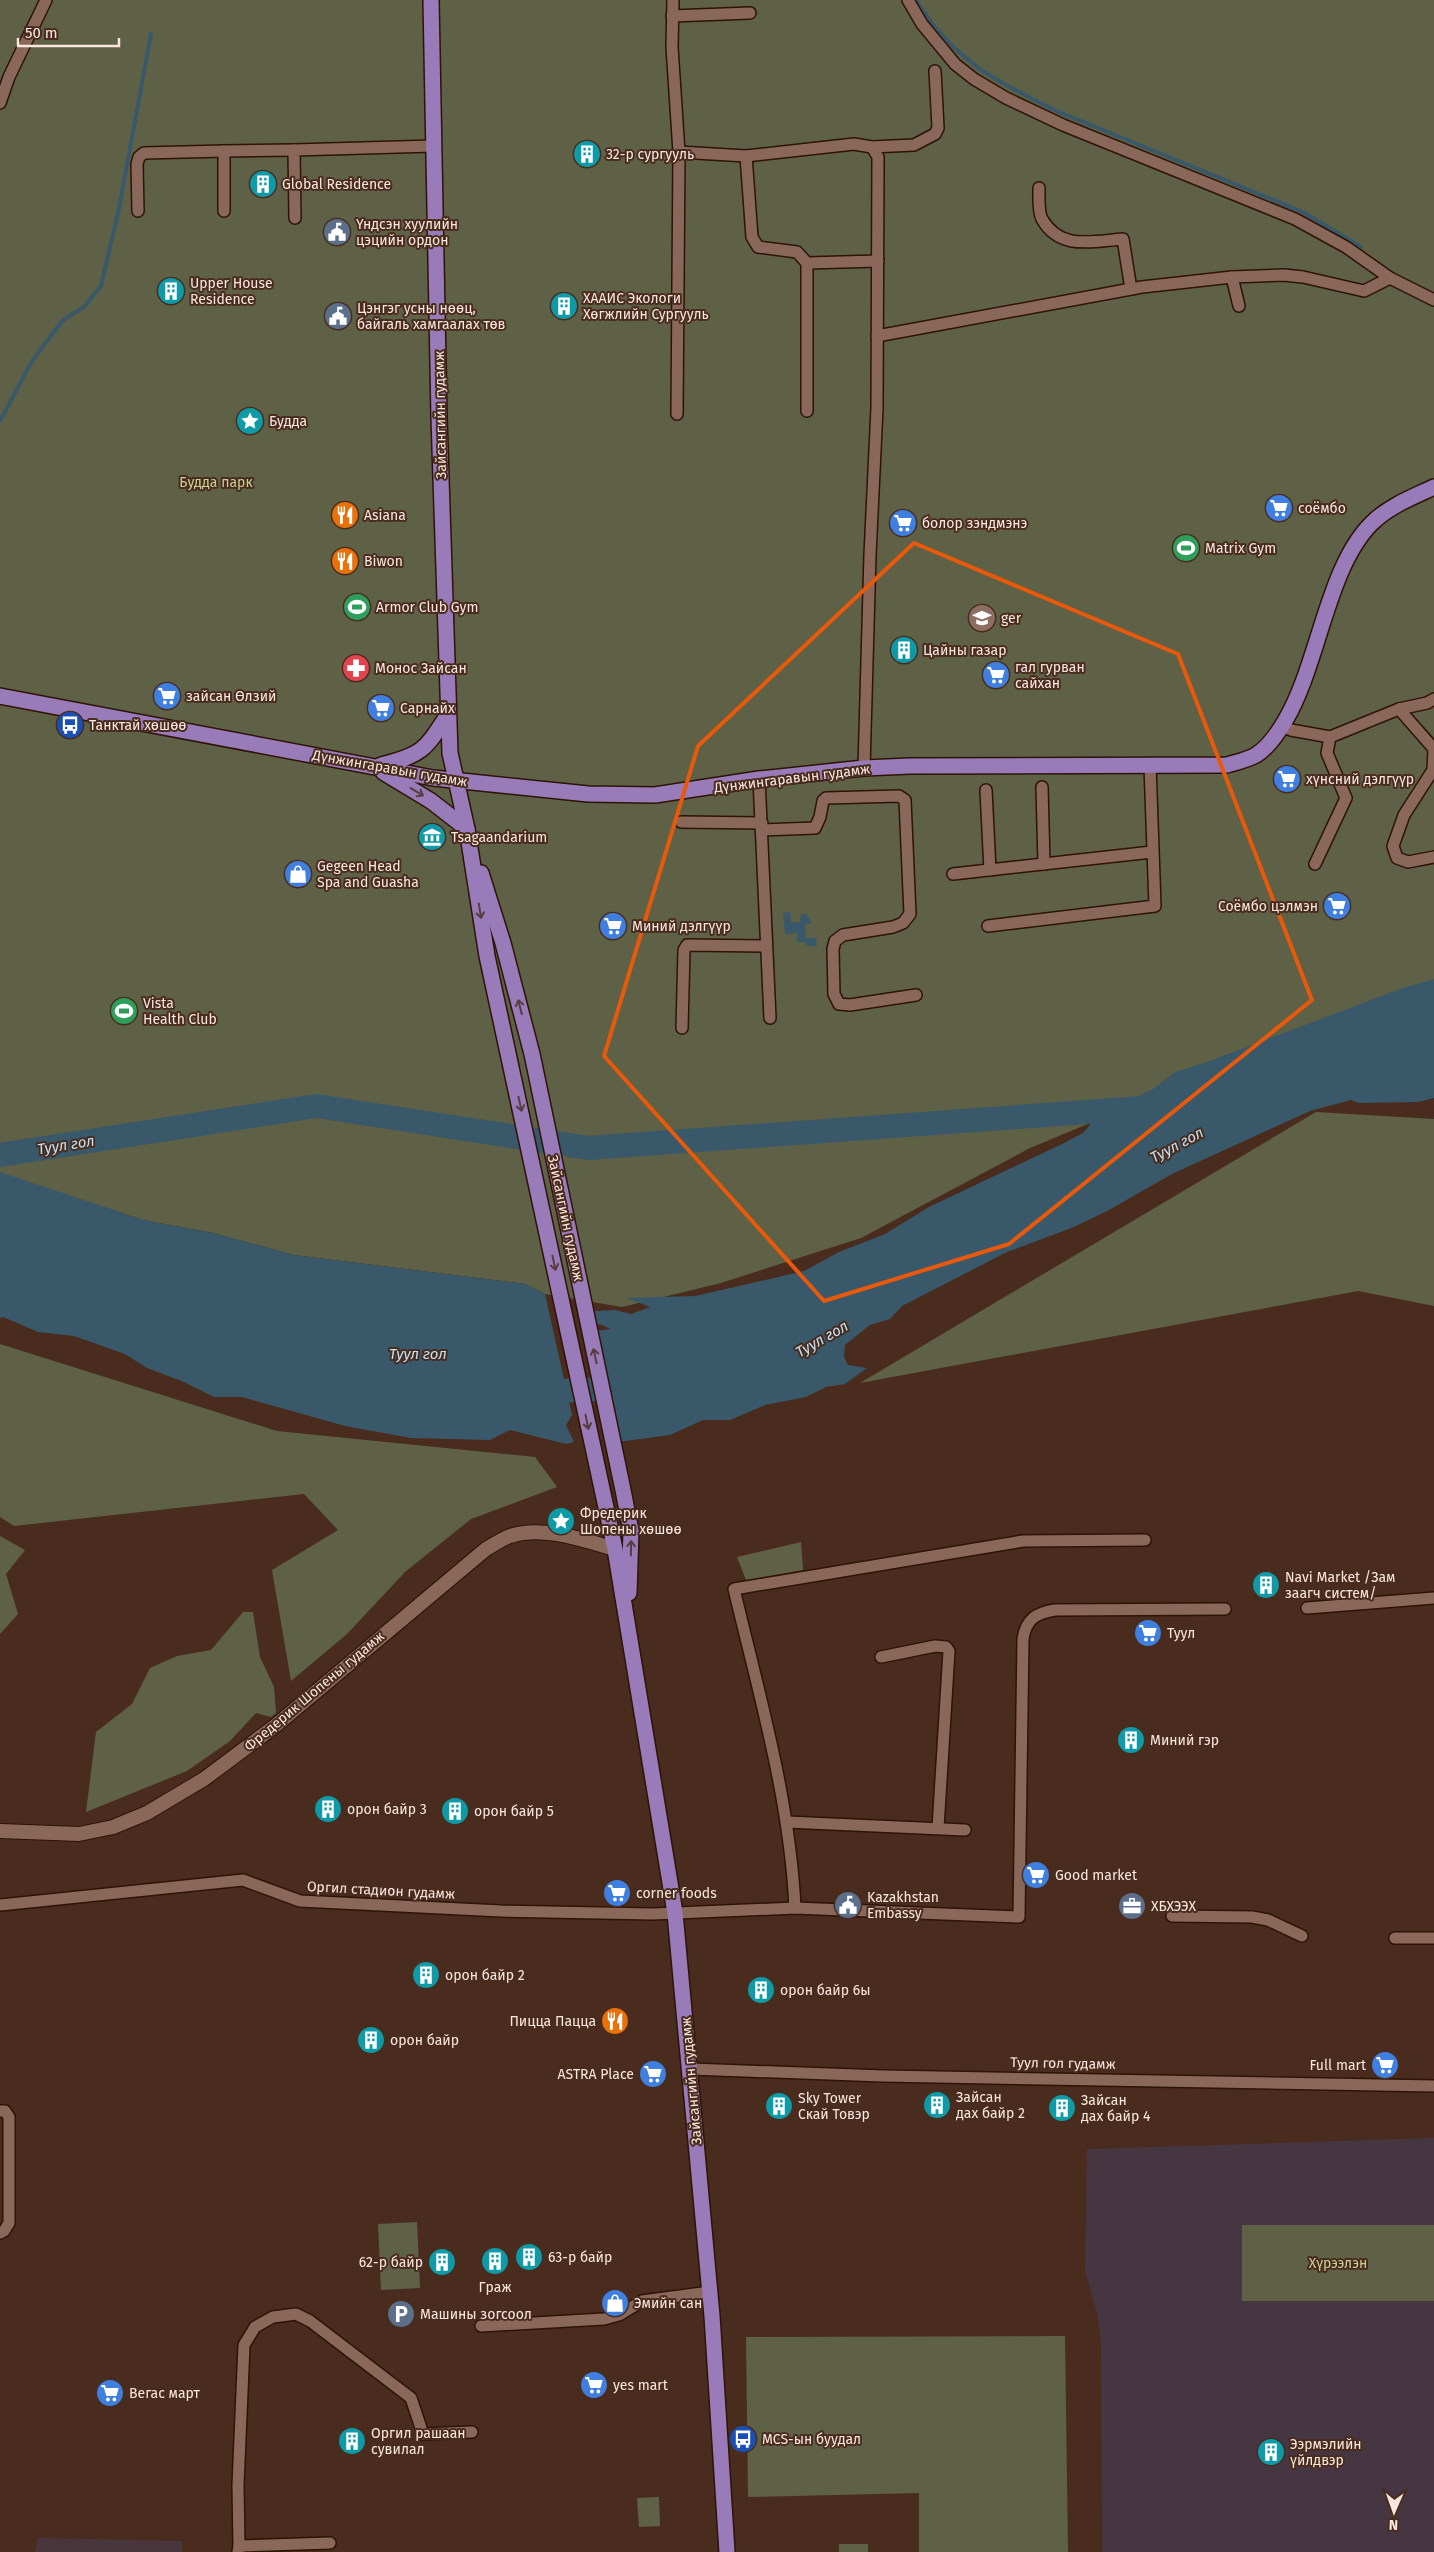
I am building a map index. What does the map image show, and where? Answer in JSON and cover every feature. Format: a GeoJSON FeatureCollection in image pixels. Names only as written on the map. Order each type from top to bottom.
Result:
{"type":"FeatureCollection","features":[{"type":"Feature","properties":{"kind":"main road","name":"Зайсангийн гудамж"},"geometry":{"type":"LineString","coordinates":[[431,0],[447,716],[450,753],[467,829],[487,956],[615,1549],[675,1913],[691,2069],[710,2292],[728,2552]]}},
{"type":"Feature","properties":{"kind":"main road","name":"Дүнжингаравын гудамж"},"geometry":{"type":"LineString","coordinates":[[0,696],[456,781],[588,794],[655,795],[759,779],[864,768],[1150,764],[1227,765],[1257,754],[1275,738],[1304,684],[1342,569],[1371,524],[1388,510],[1434,487]]}},
{"type":"Feature","properties":{"kind":"main road"},"geometry":{"type":"LineString","coordinates":[[375,767],[417,755],[429,743],[447,716]]}},
{"type":"Feature","properties":{"kind":"main road"},"geometry":{"type":"LineString","coordinates":[[375,767],[432,800],[467,829]]}},
{"type":"Feature","properties":{"kind":"main road","name":"Зайсангийн гудамж"},"geometry":{"type":"LineString","coordinates":[[467,829],[503,943],[532,1054],[632,1530],[627,1614]]}},
{"type":"Feature","properties":{"kind":"street"},"geometry":{"type":"LineString","coordinates":[[0,103],[9,76],[46,0]]}},
{"type":"Feature","properties":{"kind":"street"},"geometry":{"type":"LineString","coordinates":[[673,0],[675,121],[679,152],[677,414]]}},
{"type":"Feature","properties":{"kind":"street"},"geometry":{"type":"LineString","coordinates":[[908,0],[922,24],[955,64],[974,79],[1006,98],[1063,125],[1295,219],[1346,247],[1390,278],[1434,300]]}},
{"type":"Feature","properties":{"kind":"street"},"geometry":{"type":"LineString","coordinates":[[672,16],[750,12]]}},
{"type":"Feature","properties":{"kind":"street"},"geometry":{"type":"LineString","coordinates":[[679,152],[746,156],[854,144],[872,147],[914,144],[935,134],[938,128],[935,71]]}},
{"type":"Feature","properties":{"kind":"street"},"geometry":{"type":"LineString","coordinates":[[138,211],[138,164],[139,157],[144,153],[433,146]]}},
{"type":"Feature","properties":{"kind":"street"},"geometry":{"type":"LineString","coordinates":[[864,768],[870,555],[877,408],[878,157],[872,147]]}},
{"type":"Feature","properties":{"kind":"street"},"geometry":{"type":"LineString","coordinates":[[224,150],[224,211]]}},
{"type":"Feature","properties":{"kind":"street"},"geometry":{"type":"LineString","coordinates":[[294,150],[295,218]]}},
{"type":"Feature","properties":{"kind":"street"},"geometry":{"type":"LineString","coordinates":[[746,156],[752,237],[758,247],[797,252],[807,263],[807,411]]}},
{"type":"Feature","properties":{"kind":"street"},"geometry":{"type":"LineString","coordinates":[[1039,188],[1041,218],[1057,236],[1071,243],[1123,239],[1131,289]]}},
{"type":"Feature","properties":{"kind":"street"},"geometry":{"type":"LineString","coordinates":[[807,263],[878,262]]}},
{"type":"Feature","properties":{"kind":"street"},"geometry":{"type":"LineString","coordinates":[[877,336],[1131,289],[1232,277],[1284,275],[1303,277],[1360,291],[1369,290],[1390,278]]}},
{"type":"Feature","properties":{"kind":"street"},"geometry":{"type":"LineString","coordinates":[[1232,277],[1239,306]]}},
{"type":"Feature","properties":{"kind":"street"},"geometry":{"type":"LineString","coordinates":[[1282,726],[1291,730],[1330,737],[1399,709],[1427,703],[1434,699]]}},
{"type":"Feature","properties":{"kind":"street"},"geometry":{"type":"LineString","coordinates":[[1399,709],[1434,749],[1433,770],[1404,815],[1393,846],[1398,858],[1408,862],[1434,857]]}},
{"type":"Feature","properties":{"kind":"street"},"geometry":{"type":"LineString","coordinates":[[1314,864],[1346,798],[1327,752],[1330,737]]}},
{"type":"Feature","properties":{"kind":"street"},"geometry":{"type":"LineString","coordinates":[[988,926],[1155,906],[1150,764]]}},
{"type":"Feature","properties":{"kind":"street"},"geometry":{"type":"LineString","coordinates":[[759,779],[770,1018]]}},
{"type":"Feature","properties":{"kind":"street"},"geometry":{"type":"LineString","coordinates":[[1042,787],[1044,864]]}},
{"type":"Feature","properties":{"kind":"street"},"geometry":{"type":"LineString","coordinates":[[986,790],[990,870]]}},
{"type":"Feature","properties":{"kind":"street"},"geometry":{"type":"LineString","coordinates":[[681,822],[815,828],[820,817],[823,800],[826,798],[900,796],[905,800],[910,914],[903,923],[894,927],[843,935],[835,941],[833,949],[834,994],[839,1004],[850,1005],[916,995]]}},
{"type":"Feature","properties":{"kind":"street"},"geometry":{"type":"LineString","coordinates":[[953,874],[1152,852]]}},
{"type":"Feature","properties":{"kind":"street"},"geometry":{"type":"LineString","coordinates":[[682,1028],[684,950],[688,944],[766,946]]}},
{"type":"Feature","properties":{"kind":"street","name":"Фредерик Шопены гудамж"},"geometry":{"type":"LineString","coordinates":[[0,1832],[79,1834],[113,1827],[155,1808],[204,1779],[275,1726],[486,1549],[510,1536],[536,1532],[564,1536],[615,1549]]}},
{"type":"Feature","properties":{"kind":"street"},"geometry":{"type":"LineString","coordinates":[[795,1908],[794,1873],[774,1755],[734,1589],[1023,1541],[1145,1540]]}},
{"type":"Feature","properties":{"kind":"street"},"geometry":{"type":"LineString","coordinates":[[1306,1608],[1434,1598]]}},
{"type":"Feature","properties":{"kind":"street","name":"Оргил стадион гудамж"},"geometry":{"type":"LineString","coordinates":[[0,1905],[243,1880],[300,1901],[501,1911],[675,1913],[795,1908],[1019,1917],[1023,1639],[1024,1629],[1030,1618],[1042,1612],[1055,1610],[1225,1610]]}},
{"type":"Feature","properties":{"kind":"street"},"geometry":{"type":"LineString","coordinates":[[881,1658],[935,1646],[946,1647],[949,1651],[938,1828]]}},
{"type":"Feature","properties":{"kind":"street"},"geometry":{"type":"LineString","coordinates":[[786,1822],[965,1830]]}},
{"type":"Feature","properties":{"kind":"street"},"geometry":{"type":"LineString","coordinates":[[1172,1916],[1252,1917],[1268,1920],[1302,1936]]}},
{"type":"Feature","properties":{"kind":"street"},"geometry":{"type":"LineString","coordinates":[[1395,1938],[1434,1938]]}},
{"type":"Feature","properties":{"kind":"street","name":"Туул гол гудамж"},"geometry":{"type":"LineString","coordinates":[[691,2069],[883,2076],[1434,2086]]}},
{"type":"Feature","properties":{"kind":"street"},"geometry":{"type":"LineString","coordinates":[[0,2111],[5,2111],[9,2117],[9,2222],[4,2231],[0,2233]]}},
{"type":"Feature","properties":{"kind":"street"},"geometry":{"type":"LineString","coordinates":[[481,2326],[604,2319],[619,2315],[642,2301],[710,2292]]}},
{"type":"Feature","properties":{"kind":"street"},"geometry":{"type":"LineString","coordinates":[[330,2543],[238,2549],[238,2485],[244,2345],[255,2327],[274,2316],[296,2314],[310,2321],[412,2398],[423,2434],[472,2432]]}},
{"type":"Feature","properties":{"kind":"highlighted area"},"geometry":{"type":"Polygon","coordinates":[[[914,543],[1178,654],[1312,1000],[1009,1244],[824,1301],[604,1056],[698,746],[914,543]]]}},
{"type":"Feature","properties":{"kind":"shaded area"},"geometry":{"type":"Polygon","coordinates":[[[1434,2138],[1434,2552],[1102,2552],[1101,2343],[1097,2313],[1085,2271],[1087,2149],[1434,2138]]]}},
{"type":"Feature","properties":{"kind":"shaded area"},"geometry":{"type":"Polygon","coordinates":[[[38,2538],[182,2541],[182,2552],[35,2552],[38,2538]]]}},
{"type":"Feature","properties":{"kind":"green space","name":"Будда парк"},"geometry":{"type":"Polygon","coordinates":[[[0,0],[1434,0],[1434,980],[1030,1148],[861,1238],[721,1283],[622,1307],[545,1294],[525,1284],[294,1255],[213,1233],[143,1220],[0,1173],[0,0]]]}},
{"type":"Feature","properties":{"kind":"green space"},"geometry":{"type":"Polygon","coordinates":[[[1316,1112],[1434,1119],[1434,1306],[1358,1291],[860,1383],[1316,1112]]]}},
{"type":"Feature","properties":{"kind":"green space"},"geometry":{"type":"Polygon","coordinates":[[[0,1344],[277,1431],[535,1457],[557,1487],[471,1519],[405,1572],[347,1634],[291,1681],[272,1570],[338,1530],[304,1494],[14,1526],[0,1517],[0,1344]]]}},
{"type":"Feature","properties":{"kind":"green space"},"geometry":{"type":"Polygon","coordinates":[[[0,1536],[25,1550],[6,1574],[18,1614],[0,1634],[0,1536]]]}},
{"type":"Feature","properties":{"kind":"green space"},"geometry":{"type":"Polygon","coordinates":[[[801,1542],[803,1570],[746,1580],[737,1557],[801,1542]]]}},
{"type":"Feature","properties":{"kind":"green space"},"geometry":{"type":"Polygon","coordinates":[[[243,1612],[253,1612],[260,1657],[274,1687],[276,1713],[271,1717],[256,1713],[230,1741],[187,1771],[86,1812],[96,1732],[132,1704],[150,1668],[177,1656],[211,1650],[243,1612]]]}},
{"type":"Feature","properties":{"kind":"green space"},"geometry":{"type":"Polygon","coordinates":[[[417,2222],[420,2288],[381,2290],[378,2224],[417,2222]]]}},
{"type":"Feature","properties":{"kind":"green space","name":"Хүрээлэн"},"geometry":{"type":"Polygon","coordinates":[[[1242,2225],[1434,2225],[1434,2301],[1242,2301],[1242,2225]]]}},
{"type":"Feature","properties":{"kind":"green space"},"geometry":{"type":"Polygon","coordinates":[[[1065,2336],[1068,2552],[919,2552],[919,2493],[748,2497],[746,2337],[1065,2336]]]}},
{"type":"Feature","properties":{"kind":"green space"},"geometry":{"type":"Polygon","coordinates":[[[659,2497],[660,2526],[639,2527],[637,2498],[659,2497]]]}},
{"type":"Feature","properties":{"kind":"green space"},"geometry":{"type":"Polygon","coordinates":[[[839,2544],[868,2544],[868,2552],[839,2552],[839,2544]]]}},
{"type":"Feature","properties":{"kind":"water"},"geometry":{"type":"Polygon","coordinates":[[[790,912],[791,923],[800,922],[801,914],[806,914],[812,923],[805,925],[806,938],[816,938],[817,946],[807,946],[806,942],[797,942],[797,933],[785,934],[783,913],[790,912]]]}},
{"type":"Feature","properties":{"kind":"water","name":"Туул гол"},"geometry":{"type":"Polygon","coordinates":[[[1434,979],[1434,1098],[1418,1102],[1359,1103],[1351,1100],[1310,1111],[1172,1174],[1109,1210],[1074,1227],[1007,1252],[902,1306],[890,1319],[870,1325],[845,1345],[844,1357],[848,1365],[867,1368],[845,1384],[826,1387],[806,1397],[765,1405],[730,1420],[703,1420],[670,1435],[610,1443],[587,1332],[611,1329],[602,1325],[585,1323],[583,1309],[597,1311],[615,1310],[631,1314],[650,1307],[627,1298],[695,1296],[804,1271],[839,1252],[885,1234],[929,1207],[1083,1133],[1097,1117],[1155,1088],[1175,1072],[1207,1062],[1400,989],[1434,979]]]}},
{"type":"Feature","properties":{"kind":"water","name":"Туул гол"},"geometry":{"type":"Polygon","coordinates":[[[0,1172],[143,1220],[213,1233],[294,1255],[525,1284],[545,1294],[572,1415],[566,1425],[574,1442],[566,1444],[510,1430],[490,1440],[411,1438],[345,1426],[242,1397],[214,1397],[184,1382],[147,1368],[125,1354],[74,1336],[38,1332],[3,1317],[0,1318],[0,1172]]]}},
{"type":"Feature","properties":{"kind":"waterway"},"geometry":{"type":"LineString","coordinates":[[916,0],[933,25],[954,48],[981,70],[1006,85],[1054,110],[1303,212],[1361,247]]}},
{"type":"Feature","properties":{"kind":"waterway"},"geometry":{"type":"LineString","coordinates":[[0,421],[32,361],[63,320],[84,307],[101,286],[119,208],[151,34]]}},
{"type":"Feature","properties":{"kind":"waterway","name":"Туул гол"},"geometry":{"type":"LineString","coordinates":[[0,1155],[316,1106],[588,1148],[1142,1108]]}},
{"type":"Feature","properties":{"kind":"waterway","name":"Туул гол"},"geometry":{"type":"LineString","coordinates":[[535,1392],[626,1388]]}},
{"type":"Feature","properties":{"kind":"place","name":"32-р сургууль"},"geometry":{"type":"Point","coordinates":[587,154]}},
{"type":"Feature","properties":{"kind":"place","name":"Global Residence"},"geometry":{"type":"Point","coordinates":[263,184]}},
{"type":"Feature","properties":{"kind":"place","name":"Үндсэн хуулийн цэцийн ордон"},"geometry":{"type":"Point","coordinates":[337,232]}},
{"type":"Feature","properties":{"kind":"place","name":"Upper House Residence"},"geometry":{"type":"Point","coordinates":[171,291]}},
{"type":"Feature","properties":{"kind":"place","name":"ХААИС Экологи Хөгжлийн Сургууль"},"geometry":{"type":"Point","coordinates":[564,306]}},
{"type":"Feature","properties":{"kind":"place","name":"Цэнгэг усны нөөц, байгаль хамгаалах төв"},"geometry":{"type":"Point","coordinates":[338,316]}},
{"type":"Feature","properties":{"kind":"place","name":"Будда"},"geometry":{"type":"Point","coordinates":[250,421]}},
{"type":"Feature","properties":{"kind":"place","name":"соёмбо"},"geometry":{"type":"Point","coordinates":[1279,508]}},
{"type":"Feature","properties":{"kind":"place","name":"Asiana"},"geometry":{"type":"Point","coordinates":[345,515]}},
{"type":"Feature","properties":{"kind":"place","name":"болор зэндмэнэ"},"geometry":{"type":"Point","coordinates":[903,523]}},
{"type":"Feature","properties":{"kind":"place","name":"Matrix Gym"},"geometry":{"type":"Point","coordinates":[1186,548]}},
{"type":"Feature","properties":{"kind":"place","name":"Biwon"},"geometry":{"type":"Point","coordinates":[345,561]}},
{"type":"Feature","properties":{"kind":"place","name":"Armor Club Gym"},"geometry":{"type":"Point","coordinates":[357,607]}},
{"type":"Feature","properties":{"kind":"place","name":"ger"},"geometry":{"type":"Point","coordinates":[982,618]}},
{"type":"Feature","properties":{"kind":"place","name":"Цайны газар"},"geometry":{"type":"Point","coordinates":[904,650]}},
{"type":"Feature","properties":{"kind":"place","name":"Монос Зайсан"},"geometry":{"type":"Point","coordinates":[356,668]}},
{"type":"Feature","properties":{"kind":"place","name":"гал гурван сайхан"},"geometry":{"type":"Point","coordinates":[996,675]}},
{"type":"Feature","properties":{"kind":"place","name":"зайсан Өлзий"},"geometry":{"type":"Point","coordinates":[167,696]}},
{"type":"Feature","properties":{"kind":"place","name":"Сарнайх"},"geometry":{"type":"Point","coordinates":[381,708]}},
{"type":"Feature","properties":{"kind":"place","name":"Танктай хөшөө"},"geometry":{"type":"Point","coordinates":[70,725]}},
{"type":"Feature","properties":{"kind":"place","name":"хүнсний дэлгүүр"},"geometry":{"type":"Point","coordinates":[1287,779]}},
{"type":"Feature","properties":{"kind":"place","name":"Tsagaandarium"},"geometry":{"type":"Point","coordinates":[432,837]}},
{"type":"Feature","properties":{"kind":"place","name":"Gegeen Head Spa and Guasha"},"geometry":{"type":"Point","coordinates":[298,874]}},
{"type":"Feature","properties":{"kind":"place","name":"Соёмбо цэлмэн"},"geometry":{"type":"Point","coordinates":[1337,906]}},
{"type":"Feature","properties":{"kind":"place","name":"Миний дэлгүүр"},"geometry":{"type":"Point","coordinates":[613,926]}},
{"type":"Feature","properties":{"kind":"place","name":"Vista Health Club"},"geometry":{"type":"Point","coordinates":[124,1011]}},
{"type":"Feature","properties":{"kind":"place","name":"Фредерик Шопены хөшөө"},"geometry":{"type":"Point","coordinates":[561,1521]}},
{"type":"Feature","properties":{"kind":"place","name":"Navi Market /Зам заагч систем/"},"geometry":{"type":"Point","coordinates":[1266,1585]}},
{"type":"Feature","properties":{"kind":"place","name":"Туул"},"geometry":{"type":"Point","coordinates":[1148,1633]}},
{"type":"Feature","properties":{"kind":"place","name":"Миний гэр"},"geometry":{"type":"Point","coordinates":[1131,1740]}},
{"type":"Feature","properties":{"kind":"place","name":"орон байр 3"},"geometry":{"type":"Point","coordinates":[328,1809]}},
{"type":"Feature","properties":{"kind":"place","name":"орон байр 5"},"geometry":{"type":"Point","coordinates":[455,1811]}},
{"type":"Feature","properties":{"kind":"place","name":"Good market"},"geometry":{"type":"Point","coordinates":[1036,1875]}},
{"type":"Feature","properties":{"kind":"place","name":"corner foods"},"geometry":{"type":"Point","coordinates":[617,1893]}},
{"type":"Feature","properties":{"kind":"place","name":"Kazakhstan Embassy"},"geometry":{"type":"Point","coordinates":[848,1905]}},
{"type":"Feature","properties":{"kind":"place","name":"ХБХЭЭХ"},"geometry":{"type":"Point","coordinates":[1132,1906]}},
{"type":"Feature","properties":{"kind":"place","name":"орон байр 2"},"geometry":{"type":"Point","coordinates":[426,1975]}},
{"type":"Feature","properties":{"kind":"place","name":"орон байр 6ы"},"geometry":{"type":"Point","coordinates":[761,1990]}},
{"type":"Feature","properties":{"kind":"place","name":"Пицца Пацца"},"geometry":{"type":"Point","coordinates":[615,2021]}},
{"type":"Feature","properties":{"kind":"place","name":"орон байр"},"geometry":{"type":"Point","coordinates":[371,2040]}},
{"type":"Feature","properties":{"kind":"place","name":"Full mart"},"geometry":{"type":"Point","coordinates":[1385,2065]}},
{"type":"Feature","properties":{"kind":"place","name":"ASTRA Place"},"geometry":{"type":"Point","coordinates":[653,2074]}},
{"type":"Feature","properties":{"kind":"place","name":"Зайсан дах байр 2"},"geometry":{"type":"Point","coordinates":[937,2105]}},
{"type":"Feature","properties":{"kind":"place","name":"Sky Tower Скай Товэр"},"geometry":{"type":"Point","coordinates":[779,2106]}},
{"type":"Feature","properties":{"kind":"place","name":"Зайсан дах байр 4"},"geometry":{"type":"Point","coordinates":[1062,2108]}},
{"type":"Feature","properties":{"kind":"place","name":"63-р байр"},"geometry":{"type":"Point","coordinates":[529,2257]}},
{"type":"Feature","properties":{"kind":"place","name":"Граж"},"geometry":{"type":"Point","coordinates":[495,2261]}},
{"type":"Feature","properties":{"kind":"place","name":"62-р байр"},"geometry":{"type":"Point","coordinates":[442,2262]}},
{"type":"Feature","properties":{"kind":"place","name":"Эмийн сан"},"geometry":{"type":"Point","coordinates":[615,2303]}},
{"type":"Feature","properties":{"kind":"place","name":"Машины зогсоол"},"geometry":{"type":"Point","coordinates":[401,2314]}},
{"type":"Feature","properties":{"kind":"place","name":"yes mart"},"geometry":{"type":"Point","coordinates":[594,2385]}},
{"type":"Feature","properties":{"kind":"place","name":"Вегас март"},"geometry":{"type":"Point","coordinates":[110,2393]}},
{"type":"Feature","properties":{"kind":"place","name":"MCS-ын буудал"},"geometry":{"type":"Point","coordinates":[743,2439]}},
{"type":"Feature","properties":{"kind":"place","name":"Оргил рашаан сувилал"},"geometry":{"type":"Point","coordinates":[352,2441]}},
{"type":"Feature","properties":{"kind":"place","name":"Ээрмэлийн үйлдвэр"},"geometry":{"type":"Point","coordinates":[1271,2452]}}]}
